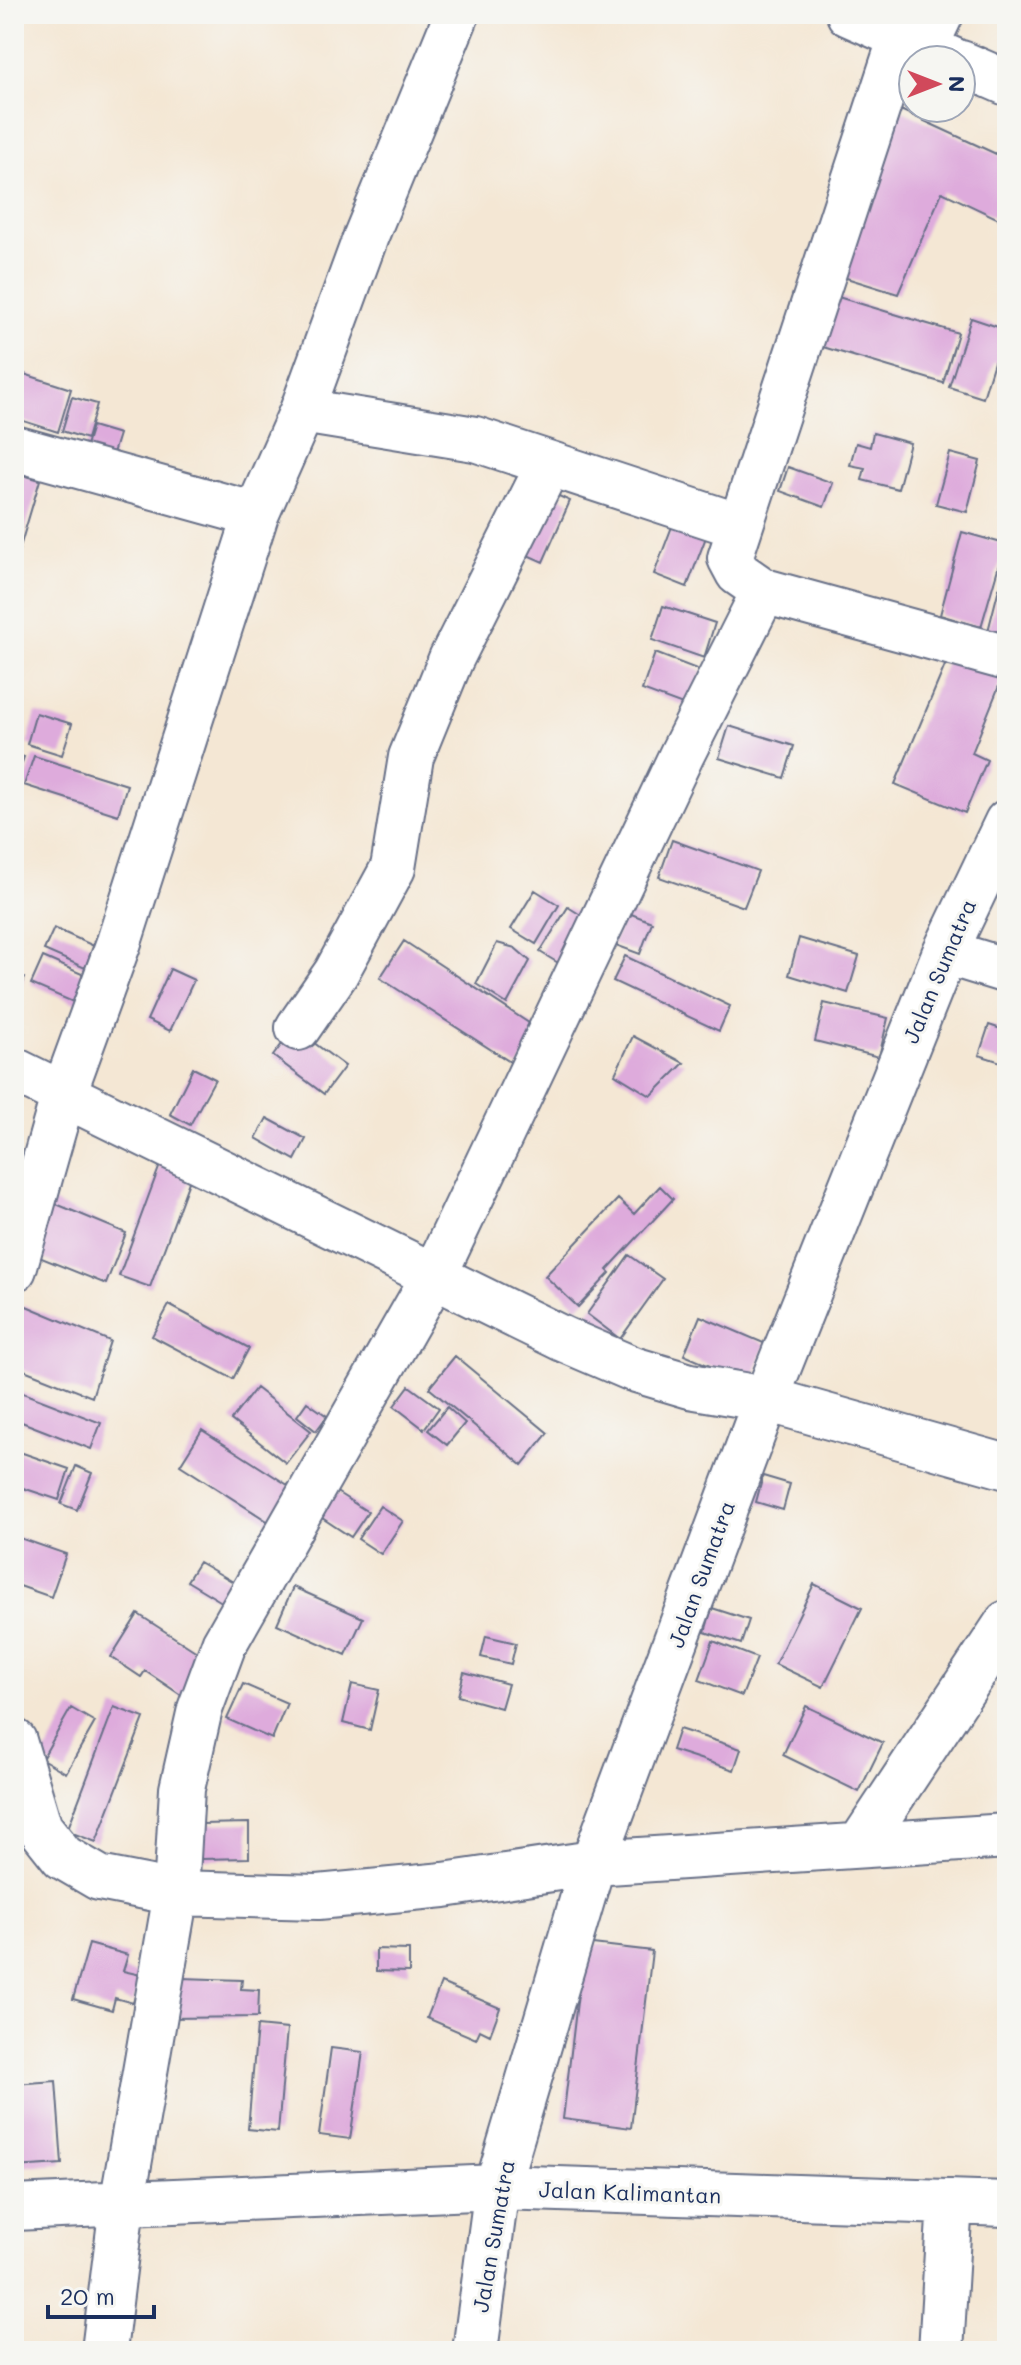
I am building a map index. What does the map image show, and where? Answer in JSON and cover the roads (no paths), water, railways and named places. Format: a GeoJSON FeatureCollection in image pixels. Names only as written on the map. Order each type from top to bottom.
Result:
{"type":"FeatureCollection","features":[{"type":"Feature","properties":{"kind":"main road"},"geometry":{"type":"LineString","coordinates":[[14,1269],[64,1093],[119,942],[256,515],[302,411],[366,236],[457,14]]}},
{"type":"Feature","properties":{"kind":"main road"},"geometry":{"type":"LineString","coordinates":[[849,14],[936,44]]}},
{"type":"Feature","properties":{"kind":"main road"},"geometry":{"type":"LineString","coordinates":[[977,67],[1007,83]]}},
{"type":"Feature","properties":{"kind":"main road"},"geometry":{"type":"LineString","coordinates":[[903,124],[739,526],[732,547],[732,565],[764,591],[1007,658]]}},
{"type":"Feature","properties":{"kind":"main road"},"geometry":{"type":"LineString","coordinates":[[302,411],[475,439],[739,526]]}},
{"type":"Feature","properties":{"kind":"main road"},"geometry":{"type":"LineString","coordinates":[[14,448],[256,515]]}},
{"type":"Feature","properties":{"kind":"main road"},"geometry":{"type":"LineString","coordinates":[[298,1028],[336,973],[393,868],[411,757],[451,659],[549,464]]}},
{"type":"Feature","properties":{"kind":"main road"},"geometry":{"type":"LineString","coordinates":[[104,2351],[122,2205],[176,1893],[182,1789],[200,1709],[224,1644],[434,1276],[682,754],[764,591]]}},
{"type":"Feature","properties":{"kind":"main road","name":"Jalan Sumatra"},"geometry":{"type":"LineString","coordinates":[[475,2351],[497,2187],[593,1863],[766,1399],[945,952],[1007,822]]}},
{"type":"Feature","properties":{"kind":"main road"},"geometry":{"type":"LineString","coordinates":[[945,952],[1007,971]]}},
{"type":"Feature","properties":{"kind":"main road"},"geometry":{"type":"LineString","coordinates":[[14,1070],[434,1276],[633,1369],[690,1386],[766,1399],[1007,1467]]}},
{"type":"Feature","properties":{"kind":"main road"},"geometry":{"type":"LineString","coordinates":[[860,1845],[1007,1623]]}},
{"type":"Feature","properties":{"kind":"main road"},"geometry":{"type":"LineString","coordinates":[[14,1741],[40,1828],[63,1857],[99,1878],[176,1893],[318,1897],[444,1885],[593,1863],[1007,1836]]}},
{"type":"Feature","properties":{"kind":"main road","name":"Jalan Kalimantan"},"geometry":{"type":"LineString","coordinates":[[14,2208],[497,2187],[1007,2204]]}},
{"type":"Feature","properties":{"kind":"main road"},"geometry":{"type":"LineString","coordinates":[[941,2351],[950,2202]]}}]}
